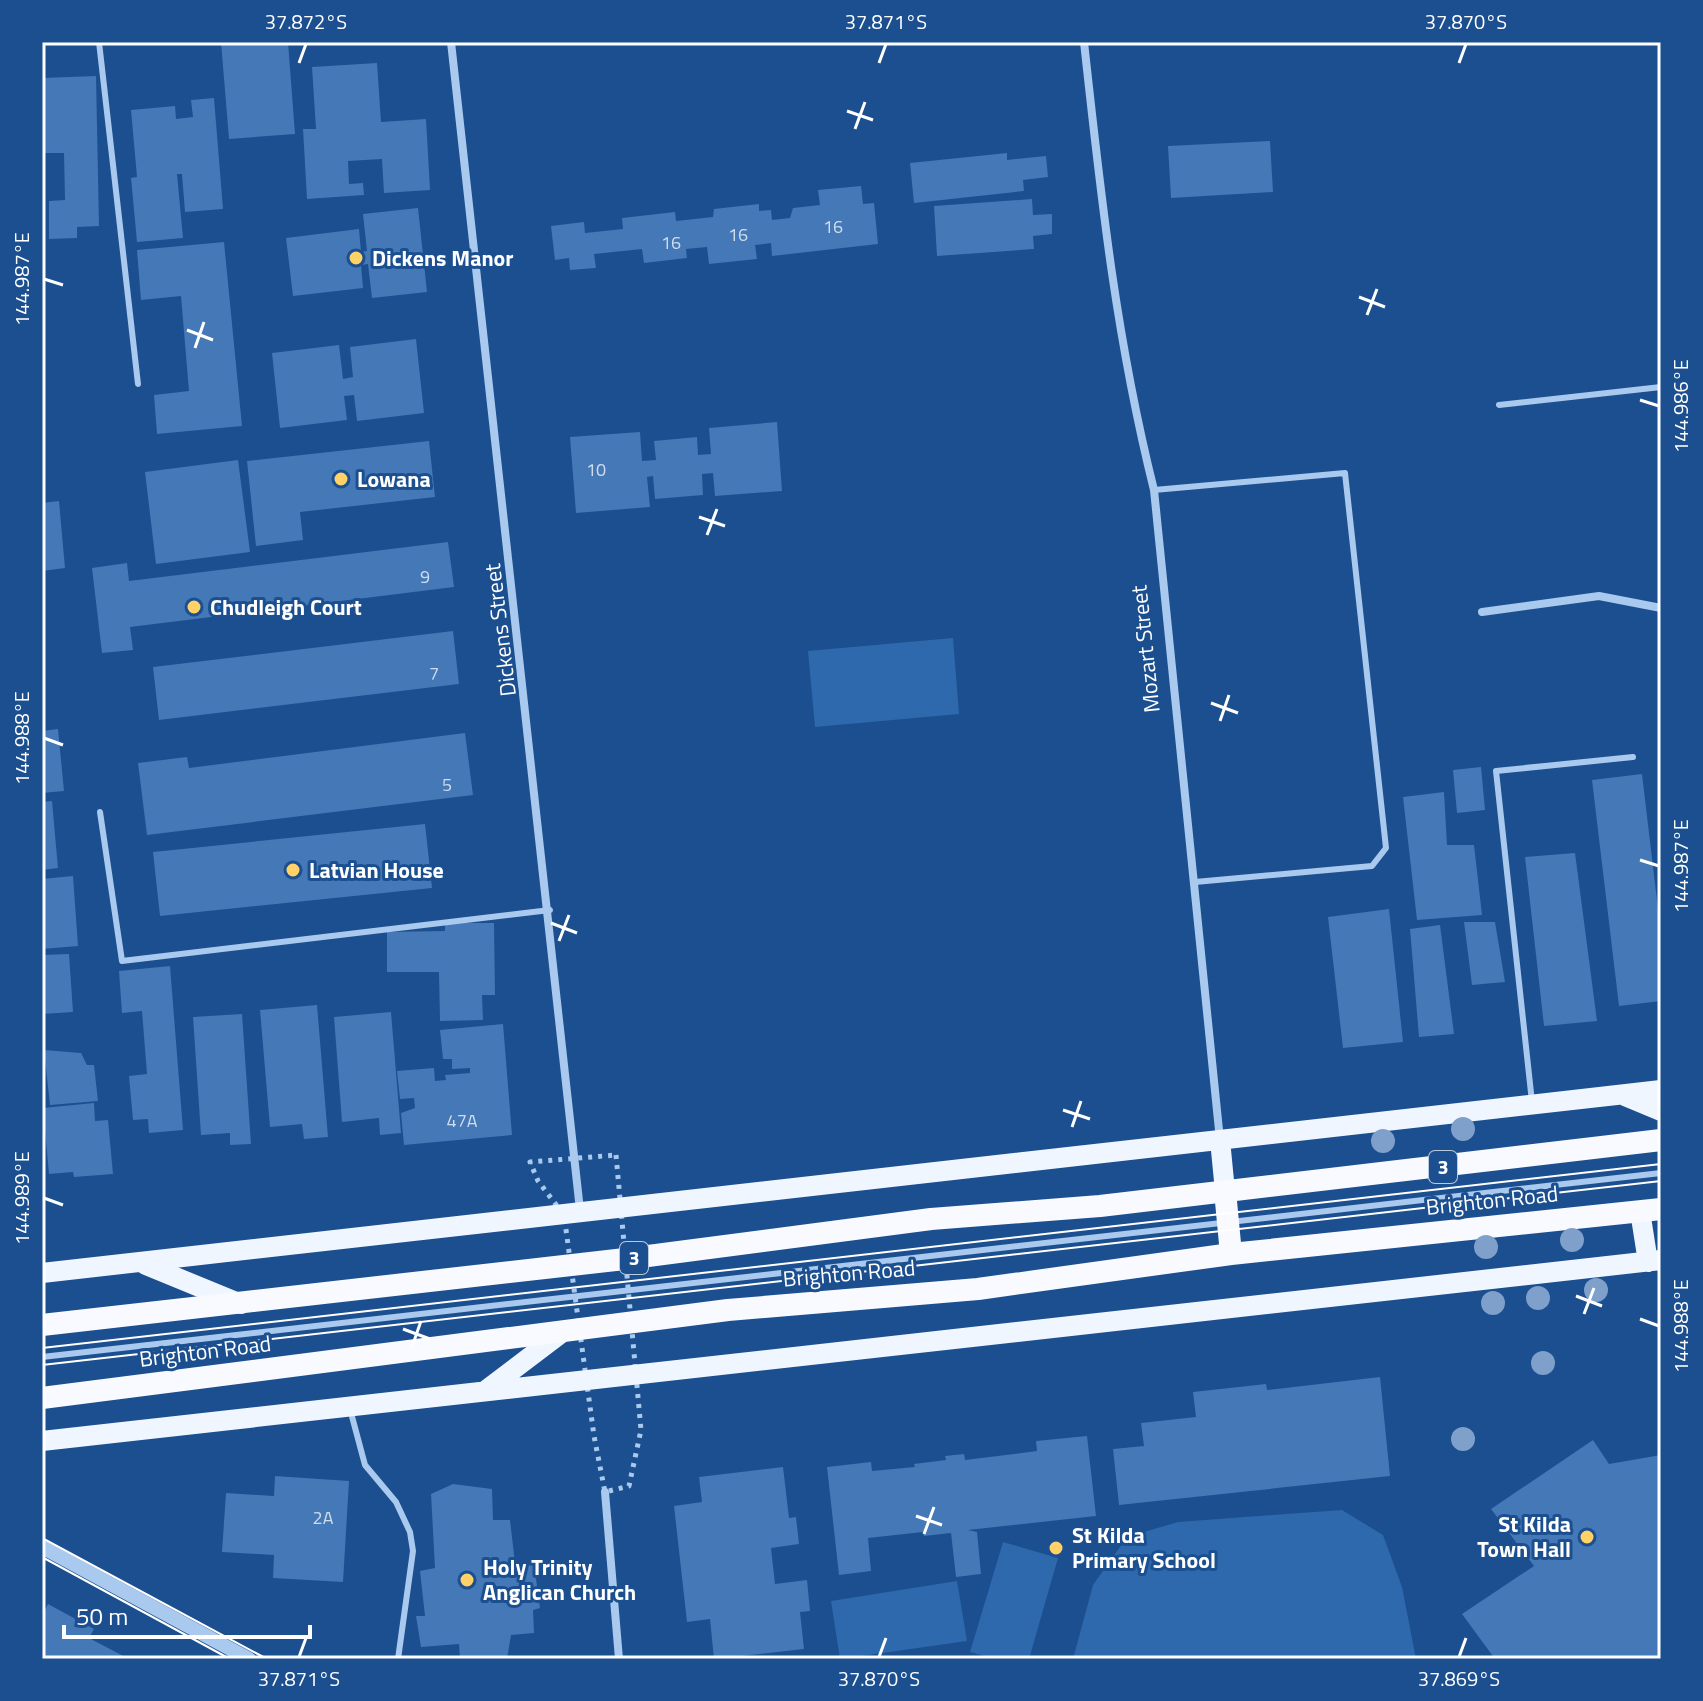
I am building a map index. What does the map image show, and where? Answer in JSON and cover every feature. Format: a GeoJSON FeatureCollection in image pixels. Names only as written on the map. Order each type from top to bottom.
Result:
{"type":"FeatureCollection","features":[{"type":"Feature","properties":{"kind":"highway","name":"Brighton Road"},"geometry":{"type":"LineString","coordinates":[[42,1325],[241,1304],[931,1219],[1225,1191],[1661,1140]]}},
{"type":"Feature","properties":{"kind":"highway","name":"Mozart Street"},"geometry":{"type":"LineString","coordinates":[[1225,1191],[1231,1254]]}},
{"type":"Feature","properties":{"kind":"highway","name":"Brighton Road"},"geometry":{"type":"LineString","coordinates":[[42,1398],[728,1310],[978,1289],[1231,1254],[1650,1210]]}},
{"type":"Feature","properties":{"kind":"main road"},"geometry":{"type":"LineString","coordinates":[[42,1273],[1661,1090]]}},
{"type":"Feature","properties":{"kind":"main road"},"geometry":{"type":"LineString","coordinates":[[1622,1095],[1661,1111]]}},
{"type":"Feature","properties":{"kind":"main road","name":"Mozart Street"},"geometry":{"type":"LineString","coordinates":[[1220,1140],[1225,1191]]}},
{"type":"Feature","properties":{"kind":"main road"},"geometry":{"type":"LineString","coordinates":[[42,1441],[1654,1261],[1650,1210]]}},
{"type":"Feature","properties":{"kind":"main road"},"geometry":{"type":"LineString","coordinates":[[143,1263],[241,1304]]}},
{"type":"Feature","properties":{"kind":"main road"},"geometry":{"type":"LineString","coordinates":[[483,1393],[564,1331]]}},
{"type":"Feature","properties":{"kind":"street","name":"Dickens Street"},"geometry":{"type":"LineString","coordinates":[[451,42],[550,910],[581,1214]]}},
{"type":"Feature","properties":{"kind":"street","name":"Mozart Street"},"geometry":{"type":"LineString","coordinates":[[1084,42],[1113,297],[1129,389],[1154,490],[1220,1140]]}},
{"type":"Feature","properties":{"kind":"street"},"geometry":{"type":"LineString","coordinates":[[1482,612],[1599,596],[1661,608]]}},
{"type":"Feature","properties":{"kind":"street"},"geometry":{"type":"LineString","coordinates":[[605,1492],[619,1659]]}},
{"type":"Feature","properties":{"kind":"street"},"geometry":{"type":"LineString","coordinates":[[42,1547],[249,1659]]}},
{"type":"Feature","properties":{"kind":"lane"},"geometry":{"type":"LineString","coordinates":[[99,42],[138,384]]}},
{"type":"Feature","properties":{"kind":"lane"},"geometry":{"type":"LineString","coordinates":[[1499,405],[1661,387]]}},
{"type":"Feature","properties":{"kind":"lane"},"geometry":{"type":"LineString","coordinates":[[1154,490],[1345,473],[1385,833],[1386,848],[1372,866],[1195,882]]}},
{"type":"Feature","properties":{"kind":"lane"},"geometry":{"type":"LineString","coordinates":[[1532,1106],[1496,771],[1633,757]]}},
{"type":"Feature","properties":{"kind":"lane"},"geometry":{"type":"LineString","coordinates":[[100,812],[122,961],[550,910]]}},
{"type":"Feature","properties":{"kind":"lane"},"geometry":{"type":"LineString","coordinates":[[42,1357],[1661,1173]]}},
{"type":"Feature","properties":{"kind":"lane"},"geometry":{"type":"LineString","coordinates":[[349,1407],[365,1465],[396,1502],[410,1532],[413,1551],[398,1659]]}},
{"type":"Feature","properties":{"kind":"path"},"geometry":{"type":"LineString","coordinates":[[594,1436],[605,1492]]}},
{"type":"Feature","properties":{"kind":"shaded area"},"geometry":{"type":"Polygon","coordinates":[[[953,638],[959,714],[815,727],[808,651],[953,638]]]}},
{"type":"Feature","properties":{"kind":"shaded area"},"geometry":{"type":"Polygon","coordinates":[[[1342,1510],[1383,1535],[1402,1587],[1416,1659],[1073,1659],[1093,1585],[1127,1537],[1178,1522],[1342,1510]]]}},
{"type":"Feature","properties":{"kind":"shaded area"},"geometry":{"type":"Polygon","coordinates":[[[1003,1542],[1058,1558],[1029,1659],[995,1659],[970,1652],[1003,1542]]]}},
{"type":"Feature","properties":{"kind":"shaded area"},"geometry":{"type":"Polygon","coordinates":[[[957,1581],[967,1641],[840,1659],[831,1601],[957,1581]]]}},
{"type":"Feature","properties":{"kind":"building"},"geometry":{"type":"Polygon","coordinates":[[[221,42],[288,42],[295,134],[229,139],[221,42]]]}},
{"type":"Feature","properties":{"kind":"building"},"geometry":{"type":"Polygon","coordinates":[[[377,63],[381,122],[426,119],[430,190],[384,193],[382,159],[348,161],[349,184],[363,183],[364,195],[307,199],[303,129],[316,129],[312,67],[377,63]]]}},
{"type":"Feature","properties":{"kind":"building"},"geometry":{"type":"Polygon","coordinates":[[[96,76],[99,226],[77,227],[77,238],[49,239],[49,201],[65,200],[64,153],[42,153],[42,78],[96,76]]]}},
{"type":"Feature","properties":{"kind":"building"},"geometry":{"type":"Polygon","coordinates":[[[214,98],[223,209],[185,212],[182,174],[177,174],[183,238],[137,242],[131,178],[137,177],[131,110],[175,106],[176,119],[193,117],[191,100],[214,98]]]}},
{"type":"Feature","properties":{"kind":"building"},"geometry":{"type":"Polygon","coordinates":[[[1270,141],[1273,192],[1171,198],[1168,146],[1270,141]]]}},
{"type":"Feature","properties":{"kind":"building"},"geometry":{"type":"Polygon","coordinates":[[[1007,153],[1007,160],[1046,156],[1048,177],[1023,180],[1024,191],[914,203],[910,163],[1007,153]]]}},
{"type":"Feature","properties":{"kind":"building"},"geometry":{"type":"Polygon","coordinates":[[[861,186],[863,204],[874,203],[878,244],[772,256],[771,243],[755,245],[757,259],[709,264],[707,247],[686,249],[687,258],[644,263],[642,249],[594,254],[596,268],[570,270],[569,258],[555,260],[551,226],[584,222],[585,233],[623,229],[622,218],[675,212],[676,221],[713,217],[714,209],[759,204],[759,211],[771,210],[772,220],[790,218],[793,208],[820,205],[818,190],[861,186]]]}},
{"type":"Feature","properties":{"kind":"building"},"geometry":{"type":"Polygon","coordinates":[[[1032,199],[1033,215],[1052,214],[1052,234],[1033,236],[1034,249],[937,256],[934,206],[1032,199]]]}},
{"type":"Feature","properties":{"kind":"building","name":"Dickens Manor"},"geometry":{"type":"Polygon","coordinates":[[[418,208],[427,292],[372,298],[368,264],[361,265],[363,288],[293,296],[286,238],[359,229],[361,252],[367,251],[363,214],[418,208]]]}},
{"type":"Feature","properties":{"kind":"building"},"geometry":{"type":"Polygon","coordinates":[[[224,242],[242,426],[157,434],[154,395],[189,391],[181,296],[141,300],[137,250],[224,242]]]}},
{"type":"Feature","properties":{"kind":"building"},"geometry":{"type":"Polygon","coordinates":[[[416,339],[424,413],[357,421],[354,395],[344,396],[347,420],[280,428],[272,353],[339,345],[343,379],[353,377],[350,347],[416,339]]]}},
{"type":"Feature","properties":{"kind":"building"},"geometry":{"type":"Polygon","coordinates":[[[777,422],[782,491],[715,496],[713,473],[702,474],[703,495],[655,499],[653,476],[647,477],[650,507],[576,513],[570,437],[640,432],[642,461],[656,460],[654,441],[697,437],[698,455],[711,454],[709,428],[777,422]]]}},
{"type":"Feature","properties":{"kind":"building","name":"Lowana"},"geometry":{"type":"Polygon","coordinates":[[[429,441],[435,497],[300,512],[303,540],[256,546],[247,461],[429,441]]]}},
{"type":"Feature","properties":{"kind":"building"},"geometry":{"type":"Polygon","coordinates":[[[238,460],[250,552],[156,564],[145,472],[238,460]]]}},
{"type":"Feature","properties":{"kind":"building"},"geometry":{"type":"Polygon","coordinates":[[[59,501],[65,568],[42,571],[42,503],[59,501]]]}},
{"type":"Feature","properties":{"kind":"building","name":"Chudleigh Court"},"geometry":{"type":"Polygon","coordinates":[[[448,542],[454,587],[130,627],[133,650],[102,653],[92,568],[127,563],[129,581],[448,542]]]}},
{"type":"Feature","properties":{"kind":"building"},"geometry":{"type":"Polygon","coordinates":[[[453,631],[459,684],[159,720],[153,667],[453,631]]]}},
{"type":"Feature","properties":{"kind":"building"},"geometry":{"type":"Polygon","coordinates":[[[58,729],[64,791],[42,793],[42,731],[58,729]]]}},
{"type":"Feature","properties":{"kind":"building"},"geometry":{"type":"Polygon","coordinates":[[[465,733],[473,795],[147,835],[138,763],[187,757],[189,768],[465,733]]]}},
{"type":"Feature","properties":{"kind":"building"},"geometry":{"type":"Polygon","coordinates":[[[1481,767],[1485,810],[1457,813],[1453,770],[1481,767]]]}},
{"type":"Feature","properties":{"kind":"building"},"geometry":{"type":"Polygon","coordinates":[[[1642,774],[1661,934],[1661,1001],[1619,1006],[1592,780],[1642,774]]]}},
{"type":"Feature","properties":{"kind":"building"},"geometry":{"type":"Polygon","coordinates":[[[1444,792],[1447,845],[1474,845],[1482,915],[1417,920],[1403,797],[1444,792]]]}},
{"type":"Feature","properties":{"kind":"building"},"geometry":{"type":"Polygon","coordinates":[[[52,801],[58,868],[42,870],[42,802],[52,801]]]}},
{"type":"Feature","properties":{"kind":"building","name":"Latvian House"},"geometry":{"type":"Polygon","coordinates":[[[425,824],[432,888],[160,916],[153,852],[425,824]]]}},
{"type":"Feature","properties":{"kind":"building"},"geometry":{"type":"Polygon","coordinates":[[[1575,853],[1597,1021],[1544,1026],[1525,857],[1575,853]]]}},
{"type":"Feature","properties":{"kind":"building"},"geometry":{"type":"Polygon","coordinates":[[[73,876],[78,946],[42,949],[42,879],[73,876]]]}},
{"type":"Feature","properties":{"kind":"building"},"geometry":{"type":"Polygon","coordinates":[[[1389,909],[1403,1042],[1343,1048],[1328,917],[1389,909]]]}},
{"type":"Feature","properties":{"kind":"building"},"geometry":{"type":"Polygon","coordinates":[[[1464,922],[1495,922],[1505,982],[1472,985],[1464,922]]]}},
{"type":"Feature","properties":{"kind":"building"},"geometry":{"type":"Polygon","coordinates":[[[445,923],[494,923],[495,995],[482,995],[483,1020],[440,1021],[439,972],[387,972],[387,932],[445,931],[445,923]]]}},
{"type":"Feature","properties":{"kind":"building"},"geometry":{"type":"Polygon","coordinates":[[[1440,925],[1454,1034],[1419,1037],[1410,929],[1440,925]]]}},
{"type":"Feature","properties":{"kind":"building"},"geometry":{"type":"Polygon","coordinates":[[[69,954],[73,1012],[42,1014],[42,955],[69,954]]]}},
{"type":"Feature","properties":{"kind":"building"},"geometry":{"type":"Polygon","coordinates":[[[170,966],[183,1130],[149,1133],[148,1119],[133,1120],[129,1076],[147,1074],[142,1011],[122,1013],[119,971],[170,966]]]}},
{"type":"Feature","properties":{"kind":"building"},"geometry":{"type":"Polygon","coordinates":[[[317,1005],[328,1137],[304,1139],[302,1124],[270,1127],[260,1010],[317,1005]]]}},
{"type":"Feature","properties":{"kind":"building"},"geometry":{"type":"Polygon","coordinates":[[[391,1012],[401,1133],[380,1135],[379,1118],[342,1122],[334,1017],[391,1012]]]}},
{"type":"Feature","properties":{"kind":"building"},"geometry":{"type":"Polygon","coordinates":[[[242,1014],[251,1144],[230,1145],[230,1133],[201,1135],[193,1017],[242,1014]]]}},
{"type":"Feature","properties":{"kind":"building"},"geometry":{"type":"Polygon","coordinates":[[[503,1024],[512,1135],[404,1145],[401,1113],[415,1108],[414,1098],[400,1099],[397,1071],[434,1068],[435,1081],[446,1080],[445,1075],[470,1073],[470,1068],[452,1069],[452,1059],[443,1059],[440,1030],[503,1024]]]}},
{"type":"Feature","properties":{"kind":"building"},"geometry":{"type":"Polygon","coordinates":[[[44,1050],[81,1053],[87,1065],[94,1065],[98,1101],[50,1105],[44,1050]]]}},
{"type":"Feature","properties":{"kind":"building"},"geometry":{"type":"Polygon","coordinates":[[[94,1103],[95,1121],[108,1120],[113,1174],[74,1177],[73,1172],[49,1174],[43,1108],[94,1103]]]}},
{"type":"Feature","properties":{"kind":"building"},"geometry":{"type":"Polygon","coordinates":[[[1380,1377],[1390,1476],[1119,1505],[1113,1449],[1144,1446],[1141,1423],[1196,1417],[1193,1392],[1266,1384],[1267,1390],[1380,1377]]]}},
{"type":"Feature","properties":{"kind":"building","name":"St Kilda Primary School"},"geometry":{"type":"Polygon","coordinates":[[[1087,1436],[1096,1516],[968,1530],[977,1532],[981,1574],[956,1577],[951,1533],[924,1536],[923,1532],[868,1538],[871,1571],[839,1575],[827,1467],[871,1462],[872,1471],[915,1467],[914,1464],[946,1460],[945,1456],[964,1454],[965,1460],[1037,1451],[1036,1441],[1087,1436]]]}},
{"type":"Feature","properties":{"kind":"building","name":"St Kilda Town Hall"},"geometry":{"type":"Polygon","coordinates":[[[1593,1440],[1609,1464],[1661,1455],[1661,1659],[1495,1659],[1462,1614],[1534,1566],[1491,1509],[1593,1440]]]}},
{"type":"Feature","properties":{"kind":"building"},"geometry":{"type":"Polygon","coordinates":[[[783,1467],[789,1518],[796,1517],[799,1544],[771,1548],[775,1584],[807,1580],[810,1611],[800,1612],[804,1649],[714,1659],[710,1619],[687,1622],[674,1506],[702,1502],[699,1477],[783,1467]]]}},
{"type":"Feature","properties":{"kind":"building"},"geometry":{"type":"Polygon","coordinates":[[[275,1476],[349,1481],[343,1582],[273,1578],[274,1555],[222,1552],[226,1493],[274,1496],[275,1476]]]}},
{"type":"Feature","properties":{"kind":"building"},"geometry":{"type":"Polygon","coordinates":[[[453,1484],[492,1489],[493,1520],[510,1520],[515,1563],[534,1564],[540,1608],[533,1610],[534,1633],[511,1635],[507,1659],[460,1659],[459,1644],[421,1647],[416,1616],[425,1616],[420,1571],[435,1568],[431,1494],[453,1484]]]}},
{"type":"Feature","properties":{"kind":"building"},"geometry":{"type":"Polygon","coordinates":[[[48,1604],[94,1629],[89,1638],[129,1659],[42,1659],[42,1616],[48,1604]]]}},
{"type":"Feature","properties":{"kind":"tram line"},"geometry":{"type":"LineString","coordinates":[[42,1348],[1661,1164]]}},
{"type":"Feature","properties":{"kind":"tram line"},"geometry":{"type":"LineString","coordinates":[[42,1365],[1661,1181]]}},
{"type":"Feature","properties":{"kind":"tram line"},"geometry":{"type":"LineString","coordinates":[[42,1538],[267,1659]]}},
{"type":"Feature","properties":{"kind":"tram line"},"geometry":{"type":"LineString","coordinates":[[42,1557],[230,1659]]}},
{"type":"Feature","properties":{"kind":"place","name":"Dickens Manor"},"geometry":{"type":"Point","coordinates":[356,258]}},
{"type":"Feature","properties":{"kind":"place","name":"Lowana"},"geometry":{"type":"Point","coordinates":[341,479]}},
{"type":"Feature","properties":{"kind":"place","name":"Chudleigh Court"},"geometry":{"type":"Point","coordinates":[194,607]}},
{"type":"Feature","properties":{"kind":"place","name":"Latvian House"},"geometry":{"type":"Point","coordinates":[293,870]}},
{"type":"Feature","properties":{"kind":"place","name":"St Kilda Town Hall"},"geometry":{"type":"Point","coordinates":[1587,1537]}},
{"type":"Feature","properties":{"kind":"place","name":"St Kilda Primary School"},"geometry":{"type":"Point","coordinates":[1056,1548]}},
{"type":"Feature","properties":{"kind":"place","name":"Holy Trinity Anglican Church"},"geometry":{"type":"Point","coordinates":[467,1580]}}]}
